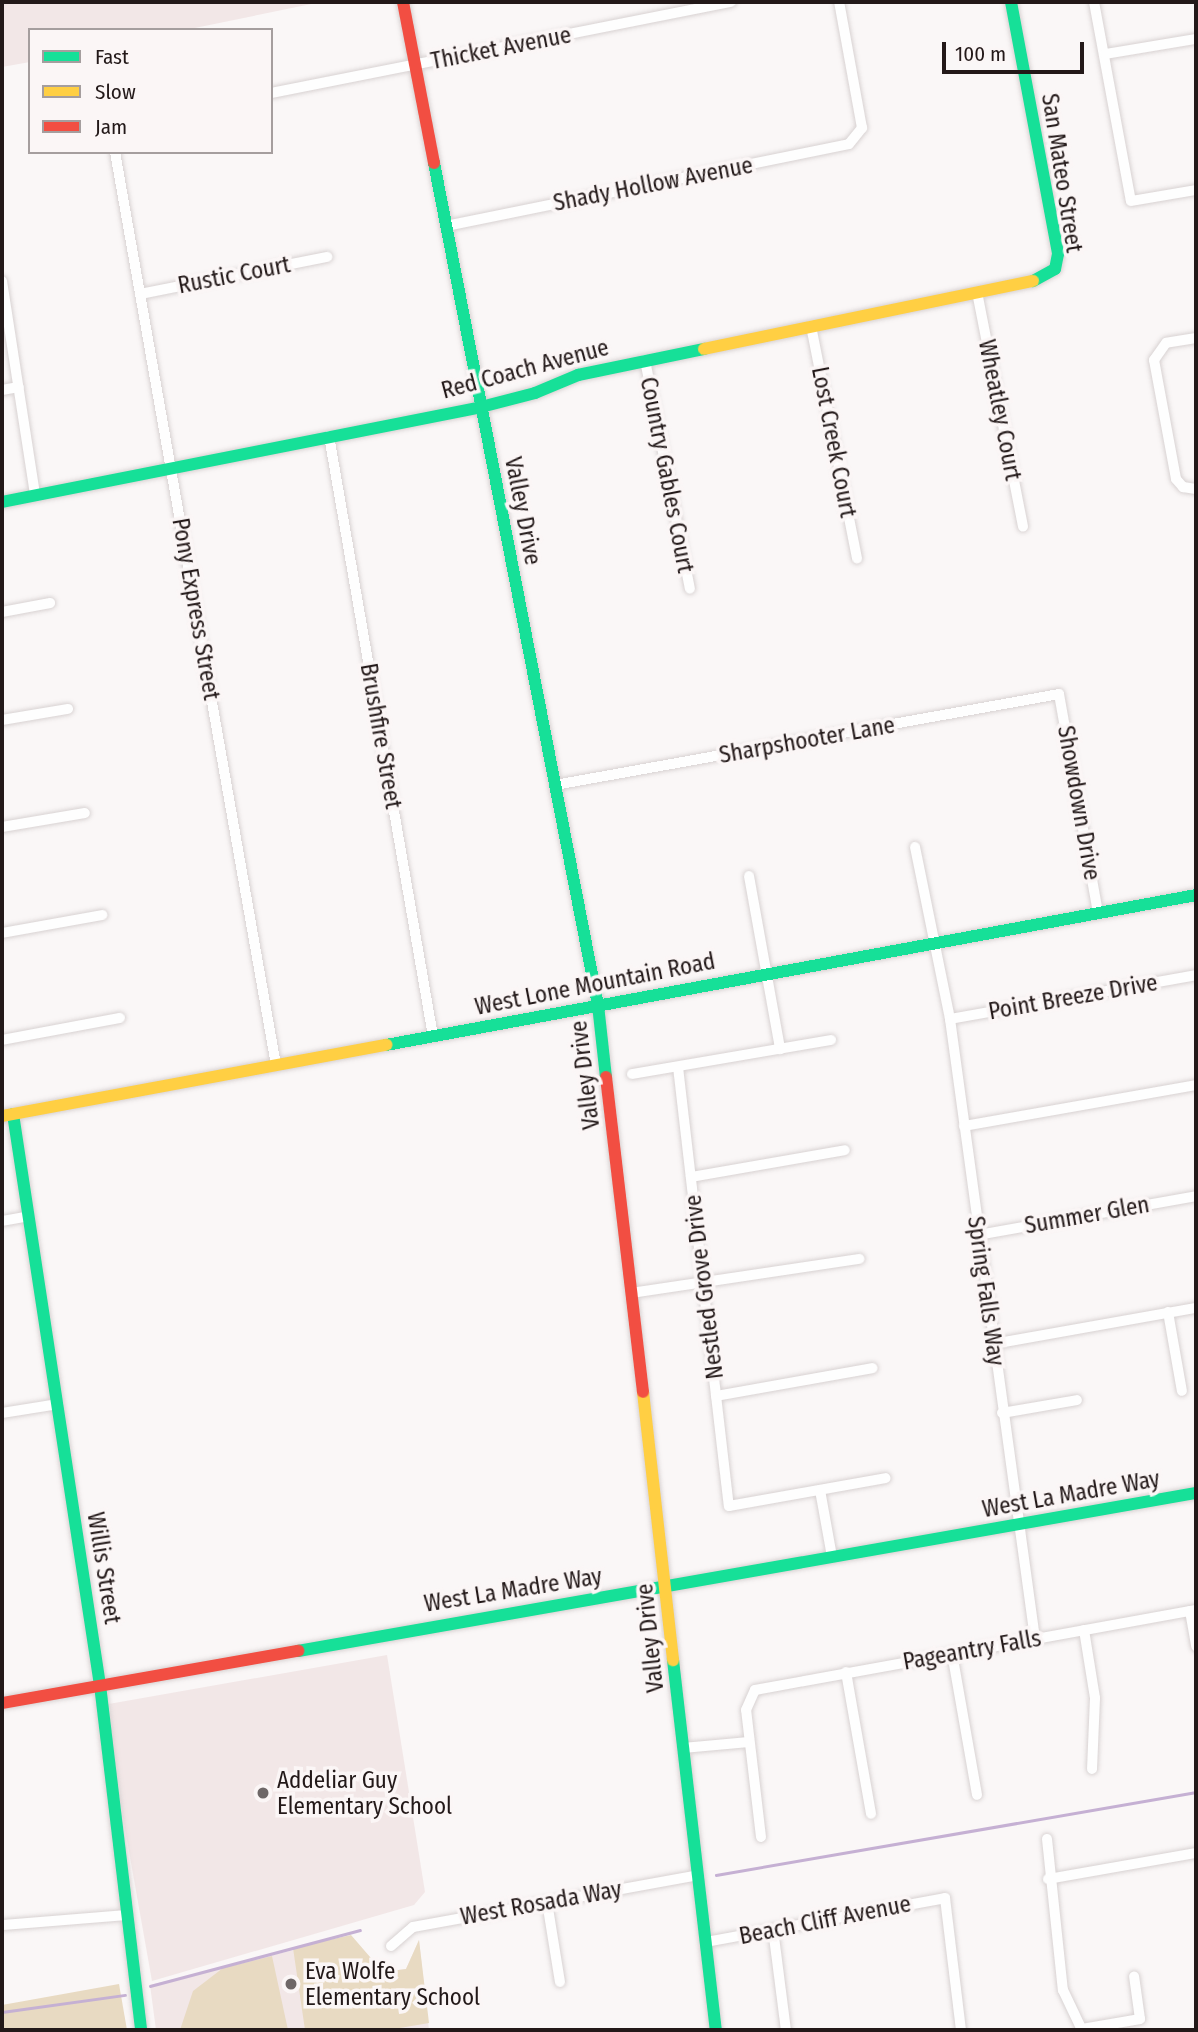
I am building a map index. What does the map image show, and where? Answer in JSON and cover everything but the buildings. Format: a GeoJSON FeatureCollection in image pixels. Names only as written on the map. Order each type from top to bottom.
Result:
{"type":"FeatureCollection","features":[{"type":"Feature","properties":{"kind":"street","name":"Valley Drive"},"geometry":{"type":"LineString","coordinates":[[403,2],[598,1005],[716,2030]]}},
{"type":"Feature","properties":{"kind":"street","name":"Thicket Avenue"},"geometry":{"type":"LineString","coordinates":[[273,93],[731,2]]}},
{"type":"Feature","properties":{"kind":"street","name":"Shady Hollow Avenue"},"geometry":{"type":"LineString","coordinates":[[446,226],[849,144],[858,138],[862,128],[839,2]]}},
{"type":"Feature","properties":{"kind":"street","name":"San Mateo Street"},"geometry":{"type":"LineString","coordinates":[[1011,2],[1058,254],[1055,269]]}},
{"type":"Feature","properties":{"kind":"street"},"geometry":{"type":"LineString","coordinates":[[1094,2],[1131,201],[1196,190]]}},
{"type":"Feature","properties":{"kind":"street"},"geometry":{"type":"LineString","coordinates":[[1105,54],[1196,38]]}},
{"type":"Feature","properties":{"kind":"street","name":"Pony Express Street"},"geometry":{"type":"LineString","coordinates":[[115,154],[276,1065]]}},
{"type":"Feature","properties":{"kind":"street","name":"Rustic Court"},"geometry":{"type":"LineString","coordinates":[[140,294],[327,257]]}},
{"type":"Feature","properties":{"kind":"street","name":"Red Coach Avenue"},"geometry":{"type":"LineString","coordinates":[[2,502],[481,407],[535,393],[578,375],[1044,279],[1055,269]]}},
{"type":"Feature","properties":{"kind":"street"},"geometry":{"type":"LineString","coordinates":[[2,281],[35,495]]}},
{"type":"Feature","properties":{"kind":"street","name":"Wheatley Court"},"geometry":{"type":"LineString","coordinates":[[977,292],[1023,527]]}},
{"type":"Feature","properties":{"kind":"street","name":"Lost Creek Court"},"geometry":{"type":"LineString","coordinates":[[811,326],[857,559]]}},
{"type":"Feature","properties":{"kind":"street"},"geometry":{"type":"LineString","coordinates":[[1196,338],[1166,343],[1157,351],[1154,360],[1176,479],[1183,487],[1196,489]]}},
{"type":"Feature","properties":{"kind":"street","name":"Country Gables Court"},"geometry":{"type":"LineString","coordinates":[[645,360],[690,589]]}},
{"type":"Feature","properties":{"kind":"street"},"geometry":{"type":"LineString","coordinates":[[2,390],[19,387]]}},
{"type":"Feature","properties":{"kind":"street","name":"Brushfire Street"},"geometry":{"type":"LineString","coordinates":[[329,436],[433,1036]]}},
{"type":"Feature","properties":{"kind":"street"},"geometry":{"type":"LineString","coordinates":[[2,612],[50,603]]}},
{"type":"Feature","properties":{"kind":"street","name":"Sharpshooter Lane"},"geometry":{"type":"LineString","coordinates":[[555,785],[1059,694]]}},
{"type":"Feature","properties":{"kind":"street","name":"Showdown Drive"},"geometry":{"type":"LineString","coordinates":[[1059,694],[1098,912]]}},
{"type":"Feature","properties":{"kind":"street"},"geometry":{"type":"LineString","coordinates":[[2,720],[68,709]]}},
{"type":"Feature","properties":{"kind":"street"},"geometry":{"type":"LineString","coordinates":[[2,827],[85,813]]}},
{"type":"Feature","properties":{"kind":"street","name":"Spring Falls Way"},"geometry":{"type":"LineString","coordinates":[[915,847],[950,1018],[1035,1639]]}},
{"type":"Feature","properties":{"kind":"street"},"geometry":{"type":"LineString","coordinates":[[749,876],[780,1049]]}},
{"type":"Feature","properties":{"kind":"street","name":"West Lone Mountain Road"},"geometry":{"type":"LineString","coordinates":[[7,1115],[1196,895]]}},
{"type":"Feature","properties":{"kind":"street"},"geometry":{"type":"LineString","coordinates":[[2,933],[102,915]]}},
{"type":"Feature","properties":{"kind":"street","name":"Point Breeze Drive"},"geometry":{"type":"LineString","coordinates":[[950,1018],[1196,975]]}},
{"type":"Feature","properties":{"kind":"street"},"geometry":{"type":"LineString","coordinates":[[2,1040],[120,1018]]}},
{"type":"Feature","properties":{"kind":"street"},"geometry":{"type":"LineString","coordinates":[[632,1074],[831,1040]]}},
{"type":"Feature","properties":{"kind":"street","name":"Nestled Grove Drive"},"geometry":{"type":"LineString","coordinates":[[678,1068],[729,1506],[820,1490]]}},
{"type":"Feature","properties":{"kind":"street"},"geometry":{"type":"LineString","coordinates":[[964,1126],[1196,1085]]}},
{"type":"Feature","properties":{"kind":"street","name":"Willis Street"},"geometry":{"type":"LineString","coordinates":[[7,1115],[29,1216],[100,1685],[125,1915],[141,2030]]}},
{"type":"Feature","properties":{"kind":"street"},"geometry":{"type":"LineString","coordinates":[[691,1177],[845,1150]]}},
{"type":"Feature","properties":{"kind":"street","name":"Summer Glen"},"geometry":{"type":"LineString","coordinates":[[978,1235],[1196,1196]]}},
{"type":"Feature","properties":{"kind":"street"},"geometry":{"type":"LineString","coordinates":[[2,1221],[29,1216]]}},
{"type":"Feature","properties":{"kind":"street"},"geometry":{"type":"LineString","coordinates":[[631,1293],[705,1285],[859,1259]]}},
{"type":"Feature","properties":{"kind":"street"},"geometry":{"type":"LineString","coordinates":[[993,1344],[1196,1308]]}},
{"type":"Feature","properties":{"kind":"street"},"geometry":{"type":"LineString","coordinates":[[1168,1312],[1182,1391]]}},
{"type":"Feature","properties":{"kind":"street"},"geometry":{"type":"LineString","coordinates":[[716,1396],[873,1368]]}},
{"type":"Feature","properties":{"kind":"street"},"geometry":{"type":"LineString","coordinates":[[1002,1413],[1077,1400]]}},
{"type":"Feature","properties":{"kind":"street"},"geometry":{"type":"LineString","coordinates":[[2,1413],[58,1404]]}},
{"type":"Feature","properties":{"kind":"street"},"geometry":{"type":"LineString","coordinates":[[832,1557],[820,1490],[886,1478]]}},
{"type":"Feature","properties":{"kind":"street","name":"West La Madre Way"},"geometry":{"type":"LineString","coordinates":[[2,1703],[1196,1493]]}},
{"type":"Feature","properties":{"kind":"street"},"geometry":{"type":"LineString","coordinates":[[1193,1611],[1196,1646]]}},
{"type":"Feature","properties":{"kind":"street","name":"Pageantry Falls"},"geometry":{"type":"LineString","coordinates":[[749,1742],[746,1710],[750,1696],[763,1687],[1193,1611]]}},
{"type":"Feature","properties":{"kind":"street"},"geometry":{"type":"LineString","coordinates":[[1084,1630],[1095,1698],[1092,1769]]}},
{"type":"Feature","properties":{"kind":"street"},"geometry":{"type":"LineString","coordinates":[[952,1653],[978,1795]]}},
{"type":"Feature","properties":{"kind":"street"},"geometry":{"type":"LineString","coordinates":[[846,1672],[872,1814]]}},
{"type":"Feature","properties":{"kind":"street"},"geometry":{"type":"LineString","coordinates":[[683,1748],[749,1742],[761,1837]]}},
{"type":"Feature","properties":{"kind":"street"},"geometry":{"type":"LineString","coordinates":[[1047,1839],[1048,1879],[1063,1990],[1082,2030],[1140,2019],[1134,1976]]}},
{"type":"Feature","properties":{"kind":"street"},"geometry":{"type":"LineString","coordinates":[[1048,1879],[1196,1853]]}},
{"type":"Feature","properties":{"kind":"street","name":"West Rosada Way"},"geometry":{"type":"LineString","coordinates":[[391,1946],[413,1927],[698,1875]]}},
{"type":"Feature","properties":{"kind":"street","name":"Beach Cliff Avenue"},"geometry":{"type":"LineString","coordinates":[[706,1942],[945,1898],[961,2030]]}},
{"type":"Feature","properties":{"kind":"street"},"geometry":{"type":"LineString","coordinates":[[547,1902],[560,1982]]}},
{"type":"Feature","properties":{"kind":"street"},"geometry":{"type":"LineString","coordinates":[[2,1924],[125,1915]]}},
{"type":"Feature","properties":{"kind":"street"},"geometry":{"type":"LineString","coordinates":[[773,1929],[786,2030]]}},
{"type":"Feature","properties":{"kind":"shaded area"},"geometry":{"type":"Polygon","coordinates":[[[2,2],[321,2],[195,28],[28,28],[28,62],[2,67],[2,2]]]}},
{"type":"Feature","properties":{"kind":"shaded area","name":"Addeliar Guy Elementary School"},"geometry":{"type":"Polygon","coordinates":[[[387,1655],[425,1892],[414,1905],[152,1981],[103,1705],[387,1655]]]}},
{"type":"Feature","properties":{"kind":"shaded area"},"geometry":{"type":"Polygon","coordinates":[[[351,1935],[383,1972],[406,1969],[419,1940],[429,2023],[388,2030],[305,2030],[293,1948],[351,1935]]]}},
{"type":"Feature","properties":{"kind":"shaded area","name":"Eva Wolfe Elementary School"},"geometry":{"type":"Polygon","coordinates":[[[351,1936],[383,1972],[406,1969],[419,1940],[429,2030],[156,2030],[150,1985],[351,1936]]]}},
{"type":"Feature","properties":{"kind":"shaded area"},"geometry":{"type":"Polygon","coordinates":[[[272,1956],[288,2030],[180,2030],[193,1991],[223,1968],[272,1956]]]}},
{"type":"Feature","properties":{"kind":"shaded area"},"geometry":{"type":"Polygon","coordinates":[[[119,1984],[127,2030],[2,2030],[2,2005],[119,1984]]]}},
{"type":"Feature","properties":{"kind":"waterway"},"geometry":{"type":"LineString","coordinates":[[716,1875],[1196,1792]]}},
{"type":"Feature","properties":{"kind":"waterway"},"geometry":{"type":"LineString","coordinates":[[150,1986],[360,1930]]}},
{"type":"Feature","properties":{"kind":"waterway"},"geometry":{"type":"LineString","coordinates":[[2,2012],[125,1995]]}},
{"type":"Feature","properties":{"kind":"traffic: fast"},"geometry":{"type":"LineString","coordinates":[[1011,2],[1058,254],[1055,269],[1033,281]]}},
{"type":"Feature","properties":{"kind":"traffic: fast"},"geometry":{"type":"LineString","coordinates":[[434,163],[598,1005],[606,1077]]}},
{"type":"Feature","properties":{"kind":"traffic: fast"},"geometry":{"type":"LineString","coordinates":[[2,502],[481,407],[535,393],[578,375],[704,349]]}},
{"type":"Feature","properties":{"kind":"traffic: fast"},"geometry":{"type":"LineString","coordinates":[[386,1045],[1196,895]]}},
{"type":"Feature","properties":{"kind":"traffic: fast"},"geometry":{"type":"LineString","coordinates":[[13,1114],[100,1685],[141,2030]]}},
{"type":"Feature","properties":{"kind":"traffic: fast"},"geometry":{"type":"LineString","coordinates":[[298,1651],[1196,1493]]}},
{"type":"Feature","properties":{"kind":"traffic: fast"},"geometry":{"type":"LineString","coordinates":[[673,1660],[716,2030]]}},
{"type":"Feature","properties":{"kind":"traffic: slow"},"geometry":{"type":"LineString","coordinates":[[704,349],[1033,281]]}},
{"type":"Feature","properties":{"kind":"traffic: slow"},"geometry":{"type":"LineString","coordinates":[[2,1116],[386,1045]]}},
{"type":"Feature","properties":{"kind":"traffic: slow"},"geometry":{"type":"LineString","coordinates":[[643,1392],[673,1660]]}},
{"type":"Feature","properties":{"kind":"traffic: jam"},"geometry":{"type":"LineString","coordinates":[[403,2],[434,163]]}},
{"type":"Feature","properties":{"kind":"traffic: jam"},"geometry":{"type":"LineString","coordinates":[[606,1077],[643,1392]]}},
{"type":"Feature","properties":{"kind":"traffic: jam"},"geometry":{"type":"LineString","coordinates":[[2,1703],[298,1651]]}},
{"type":"Feature","properties":{"kind":"place","name":"Addeliar Guy Elementary School"},"geometry":{"type":"Point","coordinates":[263,1793]}},
{"type":"Feature","properties":{"kind":"place","name":"Eva Wolfe Elementary School"},"geometry":{"type":"Point","coordinates":[291,1984]}}]}
